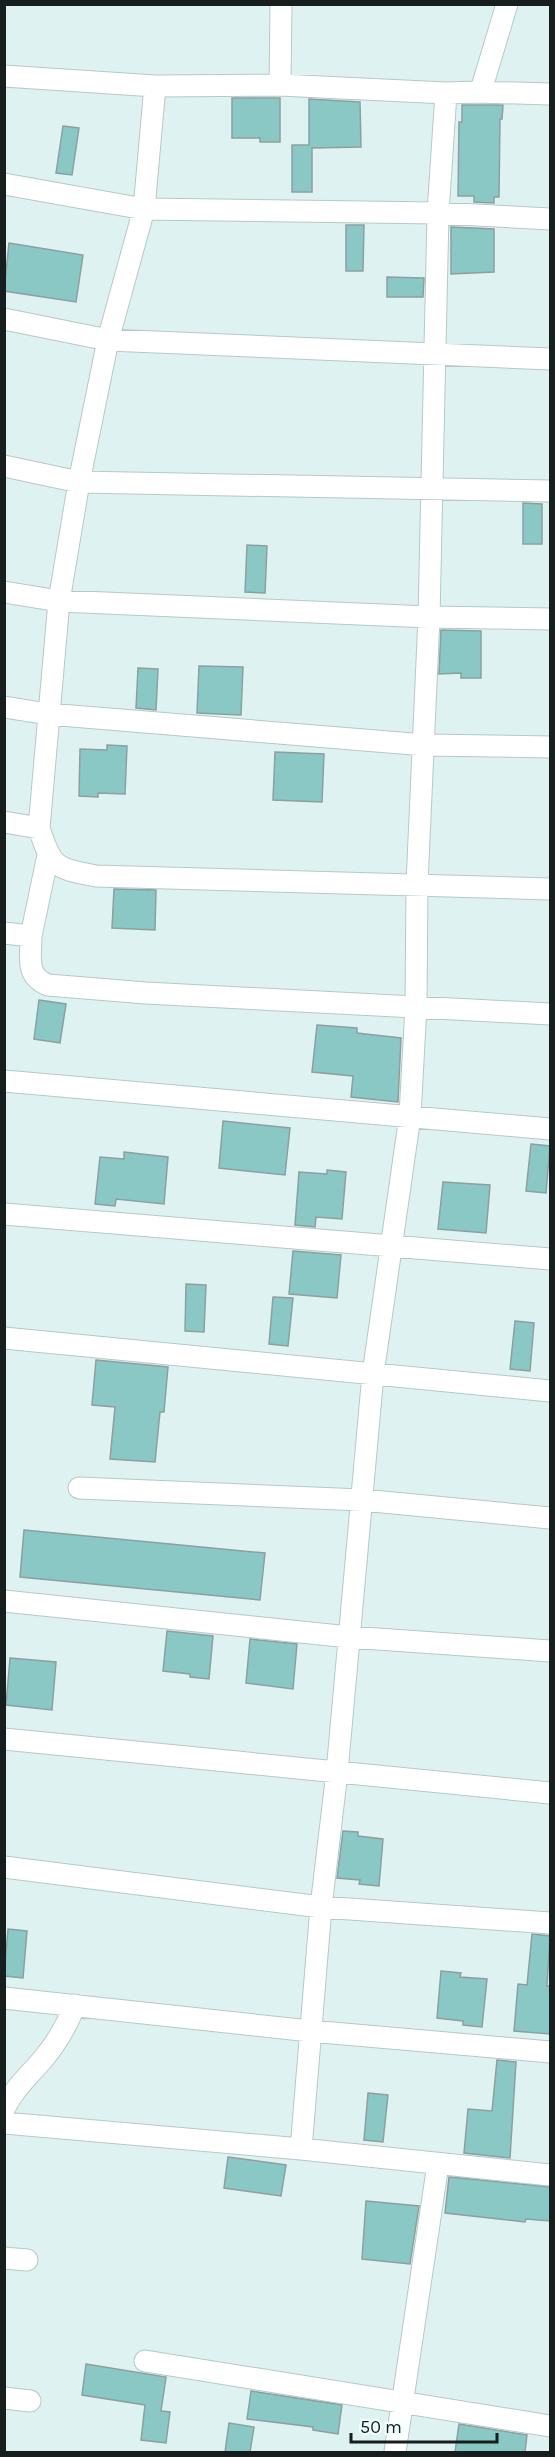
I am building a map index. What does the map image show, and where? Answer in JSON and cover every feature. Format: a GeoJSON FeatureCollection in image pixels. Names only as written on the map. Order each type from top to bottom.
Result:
{"type":"FeatureCollection","features":[{"type":"Feature","properties":{"kind":"street"},"geometry":{"type":"LineString","coordinates":[[280,85],[281,4]]}},
{"type":"Feature","properties":{"kind":"street"},"geometry":{"type":"LineString","coordinates":[[476,92],[482,87],[488,73],[507,4]]}},
{"type":"Feature","properties":{"kind":"street"},"geometry":{"type":"LineString","coordinates":[[4,76],[155,86],[280,85],[446,93],[550,94]]}},
{"type":"Feature","properties":{"kind":"street"},"geometry":{"type":"LineString","coordinates":[[155,86],[144,209],[108,340],[79,482],[59,601],[39,828],[48,855],[58,867],[96,876],[550,889]]}},
{"type":"Feature","properties":{"kind":"street"},"geometry":{"type":"LineString","coordinates":[[301,2149],[321,1907],[337,1773],[373,1374],[410,1116],[416,1006],[417,884],[429,617],[438,213],[446,93]]}},
{"type":"Feature","properties":{"kind":"street"},"geometry":{"type":"LineString","coordinates":[[4,184],[144,209],[438,213],[550,219]]}},
{"type":"Feature","properties":{"kind":"street"},"geometry":{"type":"LineString","coordinates":[[4,319],[108,340],[550,359]]}},
{"type":"Feature","properties":{"kind":"street"},"geometry":{"type":"LineString","coordinates":[[4,466],[79,482],[550,490]]}},
{"type":"Feature","properties":{"kind":"street"},"geometry":{"type":"LineString","coordinates":[[4,592],[59,601],[429,617],[550,619]]}},
{"type":"Feature","properties":{"kind":"street"},"geometry":{"type":"LineString","coordinates":[[4,707],[48,714],[425,745],[550,747]]}},
{"type":"Feature","properties":{"kind":"street"},"geometry":{"type":"LineString","coordinates":[[4,822],[39,828]]}},
{"type":"Feature","properties":{"kind":"street"},"geometry":{"type":"LineString","coordinates":[[48,855],[31,936],[31,969],[35,978],[48,985],[146,993],[550,1014]]}},
{"type":"Feature","properties":{"kind":"street"},"geometry":{"type":"LineString","coordinates":[[4,933],[31,936]]}},
{"type":"Feature","properties":{"kind":"street"},"geometry":{"type":"LineString","coordinates":[[4,1081],[550,1129]]}},
{"type":"Feature","properties":{"kind":"street"},"geometry":{"type":"LineString","coordinates":[[4,1214],[550,1259]]}},
{"type":"Feature","properties":{"kind":"street"},"geometry":{"type":"LineString","coordinates":[[4,1338],[550,1391]]}},
{"type":"Feature","properties":{"kind":"street"},"geometry":{"type":"LineString","coordinates":[[79,1488],[362,1500],[550,1518]]}},
{"type":"Feature","properties":{"kind":"street"},"geometry":{"type":"LineString","coordinates":[[4,1601],[349,1637],[550,1651]]}},
{"type":"Feature","properties":{"kind":"street"},"geometry":{"type":"LineString","coordinates":[[4,1739],[550,1793]]}},
{"type":"Feature","properties":{"kind":"street"},"geometry":{"type":"LineString","coordinates":[[4,1867],[321,1907],[550,1923]]}},
{"type":"Feature","properties":{"kind":"street"},"geometry":{"type":"LineString","coordinates":[[4,1998],[310,2031],[550,2052]]}},
{"type":"Feature","properties":{"kind":"street"},"geometry":{"type":"LineString","coordinates":[[4,2109],[13,2092],[44,2058],[63,2032],[75,2006]]}},
{"type":"Feature","properties":{"kind":"street"},"geometry":{"type":"LineString","coordinates":[[4,2123],[301,2149],[550,2175]]}},
{"type":"Feature","properties":{"kind":"street"},"geometry":{"type":"LineString","coordinates":[[395,2452],[438,2164]]}},
{"type":"Feature","properties":{"kind":"street"},"geometry":{"type":"LineString","coordinates":[[4,2258],[27,2260]]}},
{"type":"Feature","properties":{"kind":"street"},"geometry":{"type":"LineString","coordinates":[[145,2361],[550,2426]]}},
{"type":"Feature","properties":{"kind":"street"},"geometry":{"type":"LineString","coordinates":[[4,2398],[30,2401]]}},
{"type":"Feature","properties":{"kind":"building"},"geometry":{"type":"Polygon","coordinates":[[[232,98],[280,98],[280,142],[260,142],[260,138],[232,138],[232,98]]]}},
{"type":"Feature","properties":{"kind":"building"},"geometry":{"type":"Polygon","coordinates":[[[309,99],[360,102],[361,147],[312,148],[312,192],[292,192],[292,145],[309,145],[309,99]]]}},
{"type":"Feature","properties":{"kind":"building"},"geometry":{"type":"Polygon","coordinates":[[[462,105],[503,105],[502,119],[500,119],[499,197],[494,197],[494,203],[474,202],[474,196],[458,196],[459,122],[462,122],[462,105]]]}},
{"type":"Feature","properties":{"kind":"building"},"geometry":{"type":"Polygon","coordinates":[[[63,126],[79,128],[72,175],[56,173],[63,126]]]}},
{"type":"Feature","properties":{"kind":"building"},"geometry":{"type":"Polygon","coordinates":[[[346,225],[364,225],[363,271],[346,271],[346,225]]]}},
{"type":"Feature","properties":{"kind":"building"},"geometry":{"type":"Polygon","coordinates":[[[451,227],[494,229],[494,272],[451,274],[451,227]]]}},
{"type":"Feature","properties":{"kind":"building"},"geometry":{"type":"Polygon","coordinates":[[[9,243],[83,255],[76,302],[4,291],[9,243]]]}},
{"type":"Feature","properties":{"kind":"building"},"geometry":{"type":"Polygon","coordinates":[[[387,277],[424,278],[423,297],[387,297],[387,277]]]}},
{"type":"Feature","properties":{"kind":"building"},"geometry":{"type":"Polygon","coordinates":[[[523,503],[542,504],[542,544],[523,544],[523,503]]]}},
{"type":"Feature","properties":{"kind":"building"},"geometry":{"type":"Polygon","coordinates":[[[247,545],[267,546],[265,593],[245,592],[247,545]]]}},
{"type":"Feature","properties":{"kind":"building"},"geometry":{"type":"Polygon","coordinates":[[[441,630],[481,631],[481,678],[461,678],[461,673],[439,674],[441,630]]]}},
{"type":"Feature","properties":{"kind":"building"},"geometry":{"type":"Polygon","coordinates":[[[199,666],[243,667],[241,715],[197,713],[199,666]]]}},
{"type":"Feature","properties":{"kind":"building"},"geometry":{"type":"Polygon","coordinates":[[[138,668],[158,669],[156,710],[136,708],[138,668]]]}},
{"type":"Feature","properties":{"kind":"building"},"geometry":{"type":"Polygon","coordinates":[[[107,745],[127,746],[125,794],[98,793],[98,797],[79,796],[80,749],[107,750],[107,745]]]}},
{"type":"Feature","properties":{"kind":"building"},"geometry":{"type":"Polygon","coordinates":[[[275,752],[324,754],[322,802],[273,800],[275,752]]]}},
{"type":"Feature","properties":{"kind":"building"},"geometry":{"type":"Polygon","coordinates":[[[114,889],[156,890],[155,930],[112,928],[114,889]]]}},
{"type":"Feature","properties":{"kind":"building"},"geometry":{"type":"Polygon","coordinates":[[[39,1000],[66,1004],[60,1043],[34,1039],[39,1000]]]}},
{"type":"Feature","properties":{"kind":"building"},"geometry":{"type":"Polygon","coordinates":[[[317,1025],[357,1028],[357,1033],[401,1038],[398,1102],[351,1097],[353,1076],[312,1072],[317,1025]]]}},
{"type":"Feature","properties":{"kind":"building"},"geometry":{"type":"Polygon","coordinates":[[[223,1121],[290,1128],[285,1175],[219,1168],[223,1121]]]}},
{"type":"Feature","properties":{"kind":"building"},"geometry":{"type":"Polygon","coordinates":[[[531,1144],[550,1146],[546,1193],[526,1191],[531,1144]]]}},
{"type":"Feature","properties":{"kind":"building"},"geometry":{"type":"Polygon","coordinates":[[[124,1152],[168,1157],[164,1204],[116,1199],[115,1206],[95,1204],[100,1157],[124,1159],[124,1152]]]}},
{"type":"Feature","properties":{"kind":"building"},"geometry":{"type":"Polygon","coordinates":[[[327,1170],[346,1172],[342,1219],[316,1217],[315,1227],[295,1225],[299,1172],[327,1174],[327,1170]]]}},
{"type":"Feature","properties":{"kind":"building"},"geometry":{"type":"Polygon","coordinates":[[[443,1182],[490,1185],[486,1233],[438,1229],[443,1182]]]}},
{"type":"Feature","properties":{"kind":"building"},"geometry":{"type":"Polygon","coordinates":[[[293,1251],[341,1255],[337,1298],[289,1294],[293,1251]]]}},
{"type":"Feature","properties":{"kind":"building"},"geometry":{"type":"Polygon","coordinates":[[[186,1284],[206,1285],[204,1332],[185,1331],[186,1284]]]}},
{"type":"Feature","properties":{"kind":"building"},"geometry":{"type":"Polygon","coordinates":[[[273,1297],[293,1298],[288,1346],[269,1344],[273,1297]]]}},
{"type":"Feature","properties":{"kind":"building"},"geometry":{"type":"Polygon","coordinates":[[[515,1321],[534,1323],[530,1371],[510,1369],[515,1321]]]}},
{"type":"Feature","properties":{"kind":"building"},"geometry":{"type":"Polygon","coordinates":[[[96,1360],[168,1367],[164,1412],[160,1412],[155,1462],[110,1459],[115,1407],[92,1405],[96,1360]]]}},
{"type":"Feature","properties":{"kind":"building"},"geometry":{"type":"Polygon","coordinates":[[[24,1530],[265,1553],[260,1600],[20,1577],[24,1530]]]}},
{"type":"Feature","properties":{"kind":"building"},"geometry":{"type":"Polygon","coordinates":[[[167,1631],[213,1636],[209,1679],[163,1671],[167,1631]]]}},
{"type":"Feature","properties":{"kind":"building"},"geometry":{"type":"Polygon","coordinates":[[[250,1639],[297,1644],[293,1689],[246,1683],[250,1639]]]}},
{"type":"Feature","properties":{"kind":"building"},"geometry":{"type":"Polygon","coordinates":[[[10,1658],[56,1662],[52,1710],[6,1705],[10,1658]]]}},
{"type":"Feature","properties":{"kind":"building"},"geometry":{"type":"Polygon","coordinates":[[[343,1831],[358,1832],[358,1836],[383,1839],[379,1886],[359,1884],[360,1880],[337,1878],[343,1831]]]}},
{"type":"Feature","properties":{"kind":"building"},"geometry":{"type":"Polygon","coordinates":[[[8,1929],[27,1931],[23,1978],[4,1976],[8,1929]]]}},
{"type":"Feature","properties":{"kind":"building"},"geometry":{"type":"Polygon","coordinates":[[[532,1934],[550,1936],[547,1986],[550,1986],[550,2034],[514,2031],[518,1984],[527,1985],[532,1934]]]}},
{"type":"Feature","properties":{"kind":"building"},"geometry":{"type":"Polygon","coordinates":[[[441,1971],[461,1973],[460,1977],[487,1979],[482,2027],[463,2025],[463,2021],[437,2018],[441,1971]]]}},
{"type":"Feature","properties":{"kind":"building"},"geometry":{"type":"Polygon","coordinates":[[[497,2060],[516,2062],[510,2158],[464,2153],[468,2109],[492,2111],[497,2060]]]}},
{"type":"Feature","properties":{"kind":"building"},"geometry":{"type":"Polygon","coordinates":[[[368,2093],[388,2095],[383,2142],[364,2140],[368,2093]]]}},
{"type":"Feature","properties":{"kind":"building"},"geometry":{"type":"Polygon","coordinates":[[[228,2157],[286,2165],[281,2196],[224,2188],[228,2157]]]}},
{"type":"Feature","properties":{"kind":"building"},"geometry":{"type":"Polygon","coordinates":[[[449,2177],[550,2187],[550,2221],[526,2219],[525,2222],[445,2213],[449,2177]]]}},
{"type":"Feature","properties":{"kind":"building"},"geometry":{"type":"Polygon","coordinates":[[[366,2201],[419,2206],[410,2264],[362,2259],[366,2201]]]}},
{"type":"Feature","properties":{"kind":"building"},"geometry":{"type":"Polygon","coordinates":[[[86,2364],[166,2377],[161,2411],[170,2412],[166,2443],[141,2440],[145,2405],[82,2395],[86,2364]]]}},
{"type":"Feature","properties":{"kind":"building"},"geometry":{"type":"Polygon","coordinates":[[[251,2391],[342,2405],[338,2434],[313,2430],[313,2427],[247,2419],[251,2391]]]}},
{"type":"Feature","properties":{"kind":"building"},"geometry":{"type":"Polygon","coordinates":[[[229,2423],[254,2427],[250,2452],[225,2452],[229,2423]]]}},
{"type":"Feature","properties":{"kind":"building"},"geometry":{"type":"Polygon","coordinates":[[[459,2424],[527,2435],[525,2452],[455,2452],[459,2424]]]}}]}
